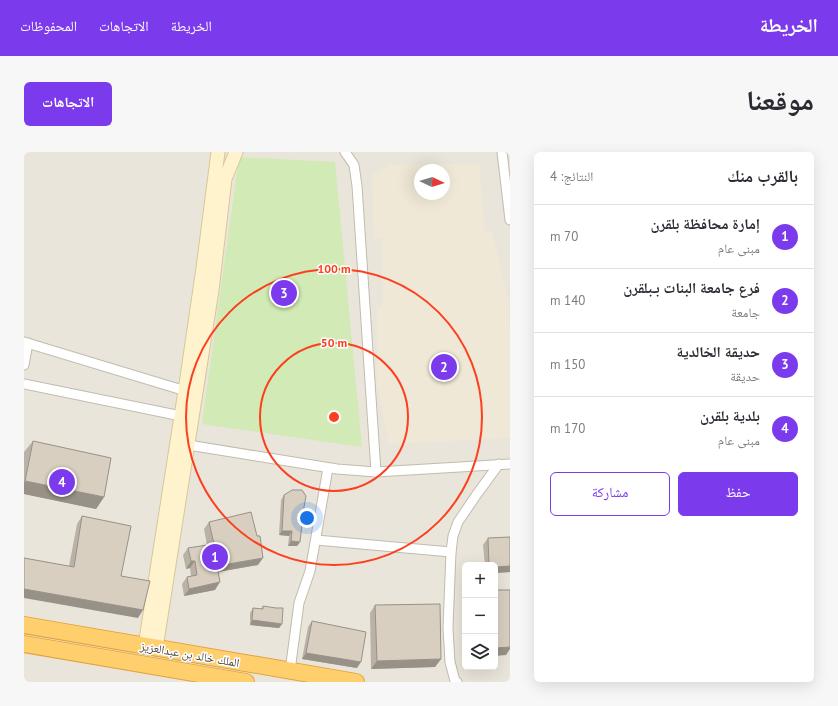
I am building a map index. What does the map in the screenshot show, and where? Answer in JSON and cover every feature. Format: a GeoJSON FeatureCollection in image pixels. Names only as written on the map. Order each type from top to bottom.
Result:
{"type":"FeatureCollection","features":[{"type":"Feature","properties":{"kind":"highway","name":"الملك خالد بن عبدالعزيز"},"geometry":{"type":"LineString","coordinates":[[24,625],[356,682]]}},
{"type":"Feature","properties":{"kind":"highway","name":"الملك خالد بن عبدالعزيز"},"geometry":{"type":"LineString","coordinates":[[24,644],[246,682]]}},
{"type":"Feature","properties":{"kind":"street"},"geometry":{"type":"LineString","coordinates":[[190,392],[203,268],[218,152]]}},
{"type":"Feature","properties":{"kind":"street"},"geometry":{"type":"LineString","coordinates":[[151,647],[190,392],[212,290],[225,179],[236,152]]}},
{"type":"Feature","properties":{"kind":"street"},"geometry":{"type":"LineString","coordinates":[[345,152],[354,165],[357,186],[376,472]]}},
{"type":"Feature","properties":{"kind":"street"},"geometry":{"type":"LineString","coordinates":[[502,152],[510,220]]}},
{"type":"Feature","properties":{"kind":"street"},"geometry":{"type":"LineString","coordinates":[[24,365],[26,342],[190,392]]}},
{"type":"Feature","properties":{"kind":"street"},"geometry":{"type":"LineString","coordinates":[[24,384],[186,417]]}},
{"type":"Feature","properties":{"kind":"street"},"geometry":{"type":"LineString","coordinates":[[182,444],[328,468],[376,472],[510,464]]}},
{"type":"Feature","properties":{"kind":"street"},"geometry":{"type":"LineString","coordinates":[[457,682],[455,681],[450,662],[448,628],[453,536],[458,522],[499,464]]}},
{"type":"Feature","properties":{"kind":"street"},"geometry":{"type":"LineString","coordinates":[[290,671],[299,603],[310,571],[328,468]]}},
{"type":"Feature","properties":{"kind":"street"},"geometry":{"type":"LineString","coordinates":[[316,540],[451,552]]}},
{"type":"Feature","properties":{"kind":"shaded area"},"geometry":{"type":"Polygon","coordinates":[[[24,152],[510,152],[510,682],[24,682],[24,152]]]}},
{"type":"Feature","properties":{"kind":"shaded area"},"geometry":{"type":"Polygon","coordinates":[[[450,164],[479,164],[485,233],[492,232],[509,302],[510,438],[389,444],[377,384],[377,308],[383,308],[382,237],[374,239],[372,175],[391,165],[414,165],[414,200],[450,200],[450,164]]]}},
{"type":"Feature","properties":{"kind":"green space"},"geometry":{"type":"Polygon","coordinates":[[[239,157],[335,162],[362,447],[202,424],[239,157]]]}},
{"type":"Feature","properties":{"kind":"building"},"geometry":{"type":"Polygon","coordinates":[[[33,441],[111,458],[104,497],[25,481],[33,441]]]}},
{"type":"Feature","properties":{"kind":"building"},"geometry":{"type":"Polygon","coordinates":[[[292,490],[302,490],[306,496],[300,542],[291,541],[292,531],[282,531],[284,495],[292,490]]]}},
{"type":"Feature","properties":{"kind":"building"},"geometry":{"type":"Polygon","coordinates":[[[251,512],[257,536],[260,536],[263,558],[217,566],[220,582],[189,589],[187,577],[197,575],[195,561],[191,561],[188,548],[214,544],[209,522],[251,512]]]}},
{"type":"Feature","properties":{"kind":"building"},"geometry":{"type":"Polygon","coordinates":[[[82,516],[131,526],[121,576],[150,581],[143,610],[24,589],[24,558],[74,567],[82,516]]]}},
{"type":"Feature","properties":{"kind":"building"},"geometry":{"type":"Polygon","coordinates":[[[510,537],[510,566],[498,567],[498,562],[489,562],[488,538],[510,537]]]}},
{"type":"Feature","properties":{"kind":"building"},"geometry":{"type":"Polygon","coordinates":[[[498,590],[510,590],[510,647],[498,648],[498,590]]]}},
{"type":"Feature","properties":{"kind":"building"},"geometry":{"type":"Polygon","coordinates":[[[440,604],[441,659],[377,661],[375,605],[440,604]]]}},
{"type":"Feature","properties":{"kind":"building"},"geometry":{"type":"Polygon","coordinates":[[[263,606],[283,608],[282,624],[252,620],[253,608],[263,609],[263,606]]]}},
{"type":"Feature","properties":{"kind":"building"},"geometry":{"type":"Polygon","coordinates":[[[312,621],[366,632],[361,662],[306,653],[312,621]]]}},
{"type":"Feature","properties":{"kind":"place","name":"حديقة الخالدية"},"geometry":{"type":"Point","coordinates":[284,293]}},
{"type":"Feature","properties":{"kind":"place","name":"فرع جامعة البنات بـبلقرن"},"geometry":{"type":"Point","coordinates":[444,367]}},
{"type":"Feature","properties":{"kind":"place","name":"بلدية بلقرن"},"geometry":{"type":"Point","coordinates":[62,482]}},
{"type":"Feature","properties":{"kind":"place","name":"إمارة محافظة بلقرن"},"geometry":{"type":"Point","coordinates":[215,557]}}]}
